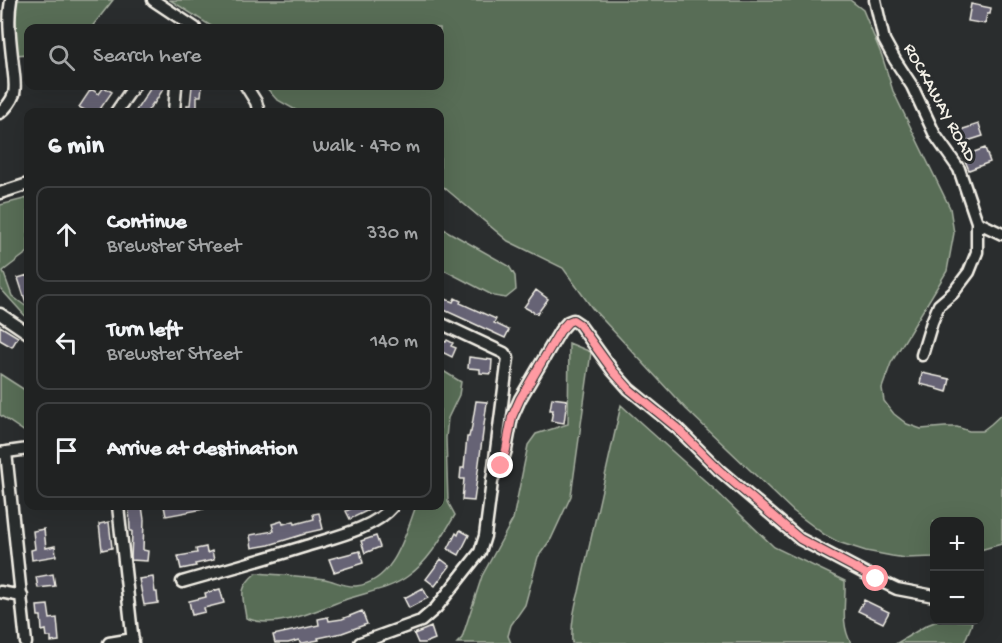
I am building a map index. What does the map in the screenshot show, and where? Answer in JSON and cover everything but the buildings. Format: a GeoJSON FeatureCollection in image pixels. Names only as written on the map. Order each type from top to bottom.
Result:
{"type":"FeatureCollection","features":[{"type":"Feature","properties":{"kind":"street"},"geometry":{"type":"LineString","coordinates":[[0,113],[8,105],[15,86],[9,7],[11,0]]}},
{"type":"Feature","properties":{"kind":"street"},"geometry":{"type":"LineString","coordinates":[[153,0],[189,24]]}},
{"type":"Feature","properties":{"kind":"street","name":"ROCKAWAY ROAD"},"geometry":{"type":"LineString","coordinates":[[875,0],[884,40],[912,86],[935,135],[959,169],[977,222],[977,252],[969,272],[953,293],[939,305],[922,355]]}},
{"type":"Feature","properties":{"kind":"street"},"geometry":{"type":"LineString","coordinates":[[119,108],[131,90]]}},
{"type":"Feature","properties":{"kind":"street"},"geometry":{"type":"LineString","coordinates":[[174,108],[176,90]]}},
{"type":"Feature","properties":{"kind":"street"},"geometry":{"type":"LineString","coordinates":[[248,90],[258,108]]}},
{"type":"Feature","properties":{"kind":"street"},"geometry":{"type":"LineString","coordinates":[[0,193],[24,185]]}},
{"type":"Feature","properties":{"kind":"street"},"geometry":{"type":"LineString","coordinates":[[977,222],[1002,234]]}},
{"type":"Feature","properties":{"kind":"street"},"geometry":{"type":"LineString","coordinates":[[0,314],[24,330]]}},
{"type":"Feature","properties":{"kind":"street"},"geometry":{"type":"LineString","coordinates":[[492,479],[501,466],[512,417],[520,399],[560,331],[573,320],[579,324],[629,389],[677,428],[719,470],[800,539],[897,589],[930,595]]}},
{"type":"Feature","properties":{"kind":"street"},"geometry":{"type":"LineString","coordinates":[[360,643],[420,621],[436,608],[480,552],[485,536],[508,358],[504,353],[444,325]]}},
{"type":"Feature","properties":{"kind":"street"},"geometry":{"type":"LineString","coordinates":[[24,449],[3,452],[26,643]]}},
{"type":"Feature","properties":{"kind":"street"},"geometry":{"type":"LineString","coordinates":[[109,643],[133,641],[118,510]]}},
{"type":"Feature","properties":{"kind":"street"},"geometry":{"type":"LineString","coordinates":[[182,582],[352,532],[374,521],[388,510]]}},
{"type":"Feature","properties":{"kind":"street"},"geometry":{"type":"LineString","coordinates":[[0,592],[22,596]]}},
{"type":"Feature","properties":{"kind":"green space"},"geometry":{"type":"Polygon","coordinates":[[[15,0],[113,0],[94,24],[24,24],[24,54],[16,55],[15,0]]]}},
{"type":"Feature","properties":{"kind":"green space"},"geometry":{"type":"Polygon","coordinates":[[[170,0],[850,0],[863,10],[882,56],[893,91],[950,208],[954,233],[947,271],[891,363],[882,388],[884,401],[894,414],[907,424],[921,429],[957,427],[969,431],[982,431],[1002,414],[1002,544],[984,549],[984,517],[930,517],[930,557],[906,558],[866,551],[825,535],[793,511],[686,409],[592,308],[563,268],[508,241],[444,187],[444,108],[292,108],[276,99],[268,90],[444,90],[444,24],[208,24],[170,0]]]}},
{"type":"Feature","properties":{"kind":"green space"},"geometry":{"type":"Polygon","coordinates":[[[24,199],[24,255],[3,271],[12,296],[24,305],[24,315],[0,288],[0,205],[24,199]]]}},
{"type":"Feature","properties":{"kind":"green space"},"geometry":{"type":"Polygon","coordinates":[[[444,229],[509,266],[515,276],[516,290],[506,298],[494,296],[444,270],[444,229]]]}},
{"type":"Feature","properties":{"kind":"green space"},"geometry":{"type":"Polygon","coordinates":[[[569,343],[591,352],[571,496],[551,539],[538,557],[525,605],[511,625],[508,636],[511,643],[457,643],[462,638],[482,576],[513,519],[528,445],[536,434],[568,424],[569,343]]]}},
{"type":"Feature","properties":{"kind":"green space"},"geometry":{"type":"Polygon","coordinates":[[[444,371],[461,382],[459,395],[448,418],[446,438],[448,502],[455,515],[429,556],[408,576],[387,587],[284,620],[271,622],[246,618],[244,588],[256,573],[325,579],[356,586],[369,583],[380,576],[389,567],[402,543],[414,510],[444,510],[444,371]]]}},
{"type":"Feature","properties":{"kind":"green space"},"geometry":{"type":"Polygon","coordinates":[[[0,374],[24,389],[24,431],[0,415],[0,374]]]}},
{"type":"Feature","properties":{"kind":"green space"},"geometry":{"type":"Polygon","coordinates":[[[621,405],[774,547],[845,581],[845,620],[851,643],[572,643],[574,611],[621,405]]]}},
{"type":"Feature","properties":{"kind":"green space"},"geometry":{"type":"Polygon","coordinates":[[[927,625],[971,625],[964,643],[897,643],[927,625]]]}},
{"type":"Feature","properties":{"kind":"route"},"geometry":{"type":"LineString","coordinates":[[501,466],[512,417],[520,399],[560,331],[573,320],[579,324],[629,389],[677,428],[719,470],[800,539],[876,579]]}}]}
